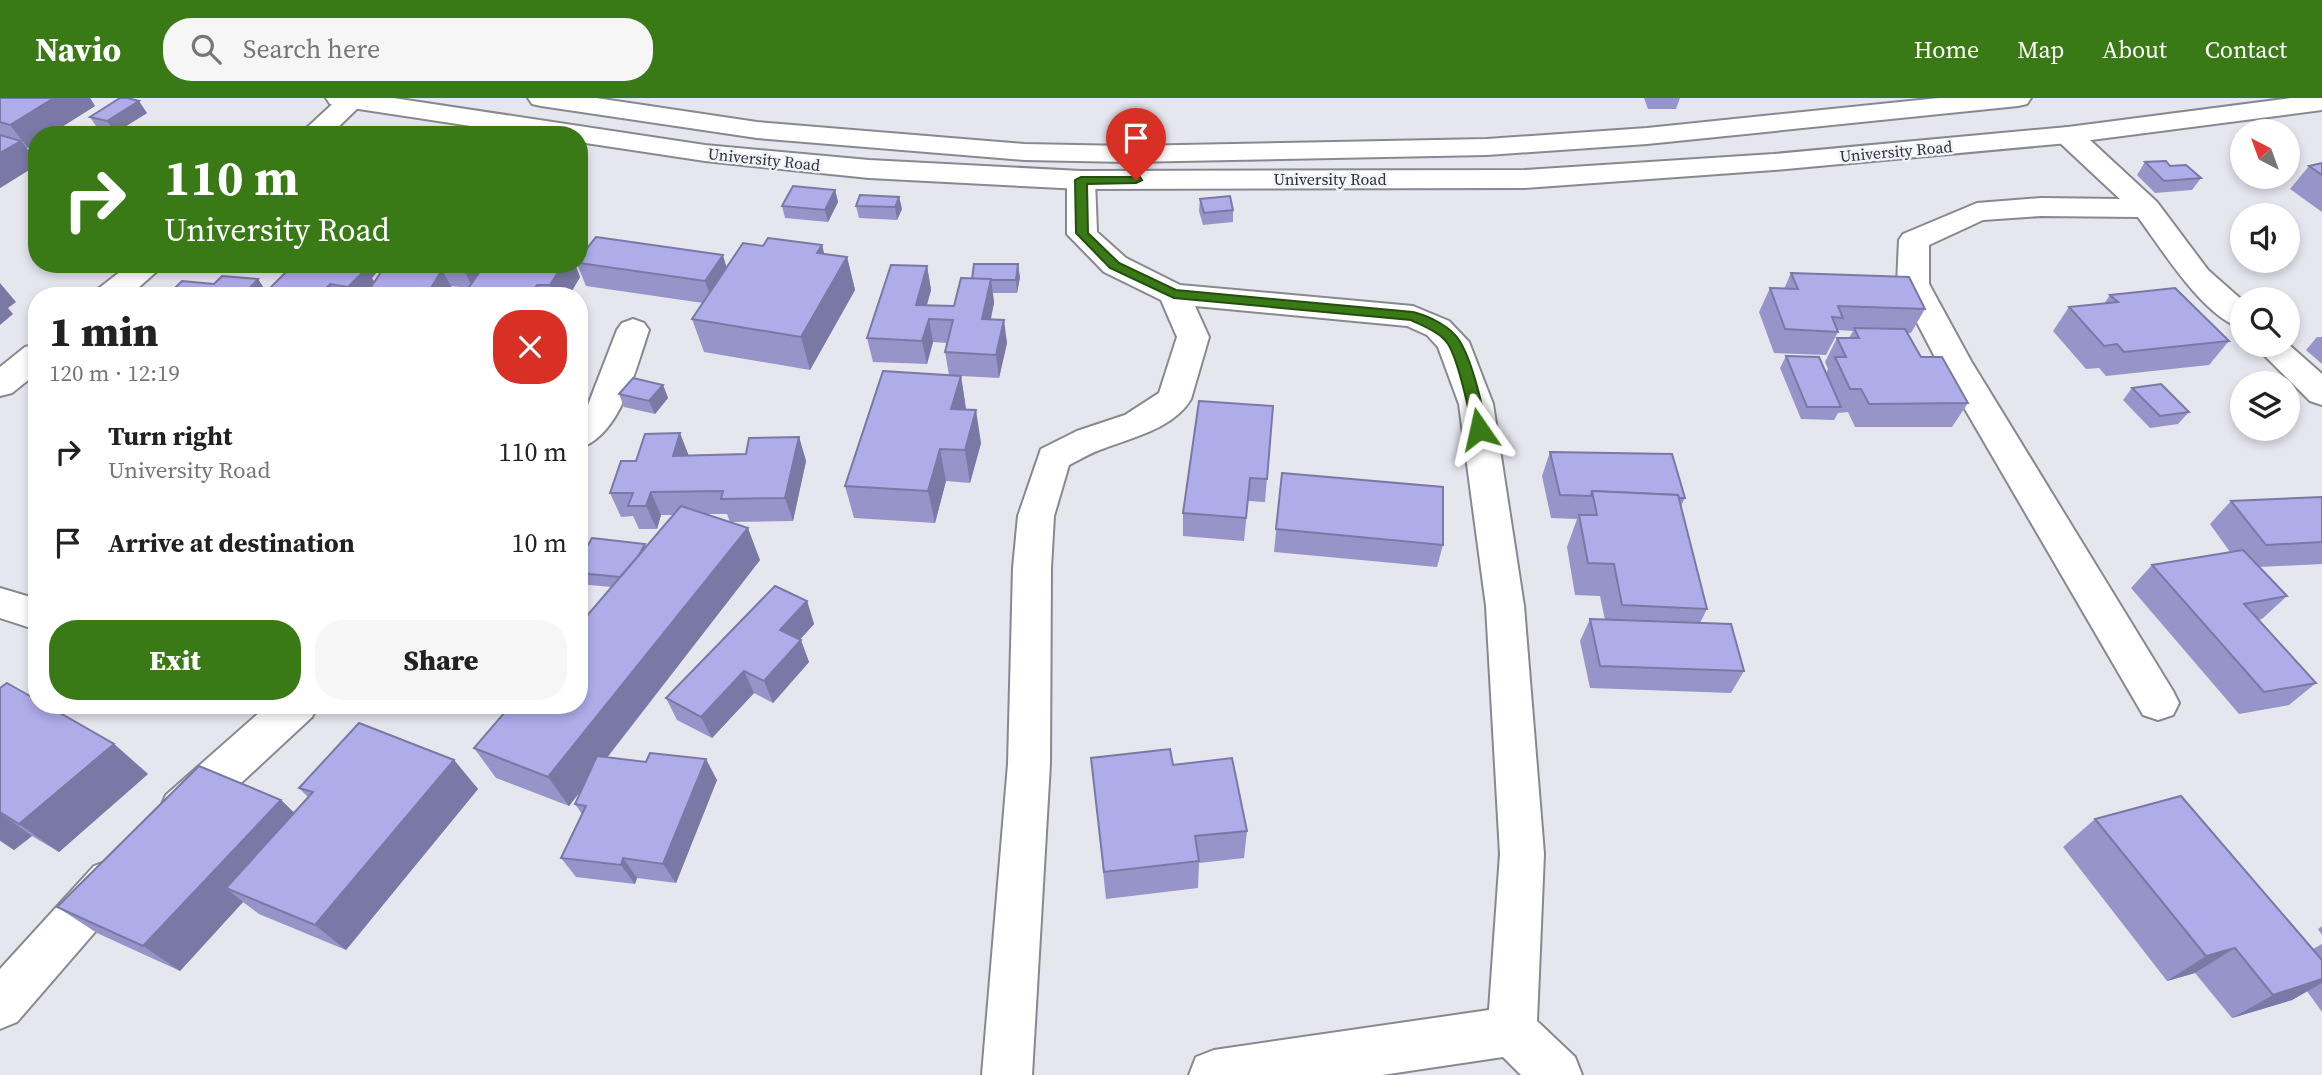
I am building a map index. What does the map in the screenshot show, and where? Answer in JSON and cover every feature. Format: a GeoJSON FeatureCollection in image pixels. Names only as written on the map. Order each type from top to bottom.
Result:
{"type":"FeatureCollection","features":[{"type":"Feature","properties":{"kind":"main road","name":"University Road"},"geometry":{"type":"LineString","coordinates":[[541,98],[757,130],[1024,152],[1128,154],[1488,147],[1647,136],[2018,98]]}},
{"type":"Feature","properties":{"kind":"main road","name":"University Road"},"geometry":{"type":"LineString","coordinates":[[345,100],[522,126]]}},
{"type":"Feature","properties":{"kind":"main road"},"geometry":{"type":"LineString","coordinates":[[321,126],[345,100]]}},
{"type":"Feature","properties":{"kind":"main road","name":"University Road"},"geometry":{"type":"LineString","coordinates":[[588,136],[705,153],[869,169],[1081,180],[1525,179],[1774,162],[2068,135],[2322,102]]}},
{"type":"Feature","properties":{"kind":"main road"},"geometry":{"type":"LineString","coordinates":[[2068,135],[2147,208],[2197,277],[2230,307]]}},
{"type":"Feature","properties":{"kind":"main road"},"geometry":{"type":"LineString","coordinates":[[1081,180],[1082,233],[1115,265],[1174,294],[1413,316],[1438,328],[1454,342],[1475,404],[1505,606],[1522,854],[1512,1031],[1557,1075]]}},
{"type":"Feature","properties":{"kind":"main road"},"geometry":{"type":"LineString","coordinates":[[2147,208],[2041,207],[1977,212],[1914,240],[1913,284],[1954,361],[2158,704]]}},
{"type":"Feature","properties":{"kind":"main road"},"geometry":{"type":"LineString","coordinates":[[121,287],[138,273]]}},
{"type":"Feature","properties":{"kind":"main road"},"geometry":{"type":"LineString","coordinates":[[1007,1075],[1029,764],[1032,568],[1036,516],[1054,458],[1089,440],[1137,424],[1174,399],[1193,337],[1174,294]]}},
{"type":"Feature","properties":{"kind":"main road"},"geometry":{"type":"LineString","coordinates":[[588,426],[603,410],[633,330]]}},
{"type":"Feature","properties":{"kind":"main road"},"geometry":{"type":"LineString","coordinates":[[2284,357],[2321,390]]}},
{"type":"Feature","properties":{"kind":"main road"},"geometry":{"type":"LineString","coordinates":[[0,385],[28,362]]}},
{"type":"Feature","properties":{"kind":"main road"},"geometry":{"type":"LineString","coordinates":[[0,603],[28,612]]}},
{"type":"Feature","properties":{"kind":"main road"},"geometry":{"type":"LineString","coordinates":[[0,1005],[143,845],[287,714]]}},
{"type":"Feature","properties":{"kind":"main road"},"geometry":{"type":"LineString","coordinates":[[1214,1075],[1512,1031]]}},
{"type":"Feature","properties":{"kind":"building"},"geometry":{"type":"Polygon","coordinates":[[[0,98],[54,98],[10,125],[0,122],[0,98]]]}},
{"type":"Feature","properties":{"kind":"building"},"geometry":{"type":"Polygon","coordinates":[[[120,98],[139,101],[107,121],[90,117],[120,98]]]}},
{"type":"Feature","properties":{"kind":"building"},"geometry":{"type":"Polygon","coordinates":[[[0,135],[21,141],[0,153],[0,135]]]}},
{"type":"Feature","properties":{"kind":"building"},"geometry":{"type":"Polygon","coordinates":[[[2166,161],[2170,166],[2186,165],[2201,178],[2164,181],[2145,162],[2166,161]]]}},
{"type":"Feature","properties":{"kind":"building"},"geometry":{"type":"Polygon","coordinates":[[[2322,163],[2322,175],[2309,166],[2322,163]]]}},
{"type":"Feature","properties":{"kind":"building"},"geometry":{"type":"Polygon","coordinates":[[[793,186],[835,190],[825,210],[782,206],[793,186]]]}},
{"type":"Feature","properties":{"kind":"building"},"geometry":{"type":"Polygon","coordinates":[[[860,195],[899,197],[895,207],[856,206],[860,195]]]}},
{"type":"Feature","properties":{"kind":"building"},"geometry":{"type":"Polygon","coordinates":[[[1230,196],[1233,210],[1204,213],[1200,199],[1230,196]]]}},
{"type":"Feature","properties":{"kind":"building"},"geometry":{"type":"Polygon","coordinates":[[[596,237],[723,255],[705,281],[588,264],[588,247],[596,237]]]}},
{"type":"Feature","properties":{"kind":"building"},"geometry":{"type":"Polygon","coordinates":[[[768,238],[822,245],[817,253],[847,257],[801,337],[692,319],[743,243],[763,246],[768,238]]]}},
{"type":"Feature","properties":{"kind":"building"},"geometry":{"type":"Polygon","coordinates":[[[974,264],[1018,264],[1016,280],[972,279],[974,264]]]}},
{"type":"Feature","properties":{"kind":"building"},"geometry":{"type":"Polygon","coordinates":[[[891,265],[927,266],[916,305],[954,306],[961,278],[991,279],[982,319],[1004,320],[996,355],[945,352],[953,320],[929,319],[922,341],[867,338],[891,265]]]}},
{"type":"Feature","properties":{"kind":"building"},"geometry":{"type":"Polygon","coordinates":[[[285,273],[362,273],[348,287],[330,284],[327,287],[271,287],[285,273]]]}},
{"type":"Feature","properties":{"kind":"building"},"geometry":{"type":"Polygon","coordinates":[[[380,273],[440,273],[432,287],[371,287],[380,273]]]}},
{"type":"Feature","properties":{"kind":"building"},"geometry":{"type":"Polygon","coordinates":[[[479,273],[557,273],[550,285],[469,287],[479,273]]]}},
{"type":"Feature","properties":{"kind":"building"},"geometry":{"type":"Polygon","coordinates":[[[1791,273],[1909,277],[1925,309],[1838,306],[1843,318],[1832,317],[1838,332],[1785,329],[1770,288],[1798,289],[1791,273]]]}},
{"type":"Feature","properties":{"kind":"building"},"geometry":{"type":"Polygon","coordinates":[[[222,276],[258,279],[250,287],[176,287],[182,281],[214,284],[222,276]]]}},
{"type":"Feature","properties":{"kind":"building"},"geometry":{"type":"Polygon","coordinates":[[[2175,288],[2229,341],[2124,352],[2117,344],[2104,346],[2069,307],[2118,302],[2110,295],[2175,288]]]}},
{"type":"Feature","properties":{"kind":"building"},"geometry":{"type":"Polygon","coordinates":[[[1854,328],[1905,329],[1921,357],[1942,357],[1968,403],[1869,404],[1861,389],[1850,389],[1835,357],[1846,357],[1837,338],[1859,338],[1854,328]]]}},
{"type":"Feature","properties":{"kind":"building"},"geometry":{"type":"Polygon","coordinates":[[[1786,356],[1819,357],[1841,407],[1807,407],[1786,356]]]}},
{"type":"Feature","properties":{"kind":"building"},"geometry":{"type":"Polygon","coordinates":[[[883,371],[961,376],[951,409],[976,410],[965,450],[940,449],[928,491],[845,486],[883,371]]]}},
{"type":"Feature","properties":{"kind":"building"},"geometry":{"type":"Polygon","coordinates":[[[633,378],[663,385],[649,401],[619,394],[633,378]]]}},
{"type":"Feature","properties":{"kind":"building"},"geometry":{"type":"Polygon","coordinates":[[[2161,384],[2189,412],[2160,416],[2132,388],[2161,384]]]}},
{"type":"Feature","properties":{"kind":"building"},"geometry":{"type":"Polygon","coordinates":[[[1199,401],[1273,406],[1267,479],[1250,478],[1246,518],[1183,513],[1199,401]]]}},
{"type":"Feature","properties":{"kind":"building"},"geometry":{"type":"Polygon","coordinates":[[[680,433],[673,456],[746,454],[749,438],[799,437],[785,498],[721,499],[723,491],[651,492],[646,506],[628,506],[633,493],[610,493],[621,461],[636,461],[645,434],[680,433]]]}},
{"type":"Feature","properties":{"kind":"building"},"geometry":{"type":"Polygon","coordinates":[[[1550,452],[1672,454],[1685,498],[1679,498],[1678,495],[1592,491],[1591,496],[1560,495],[1550,452]]]}},
{"type":"Feature","properties":{"kind":"building"},"geometry":{"type":"Polygon","coordinates":[[[1282,473],[1443,487],[1443,545],[1276,529],[1282,473]]]}},
{"type":"Feature","properties":{"kind":"building"},"geometry":{"type":"Polygon","coordinates":[[[1592,491],[1678,495],[1707,609],[1622,605],[1614,564],[1588,563],[1579,515],[1597,515],[1592,491]]]}},
{"type":"Feature","properties":{"kind":"building"},"geometry":{"type":"Polygon","coordinates":[[[2322,497],[2322,542],[2266,545],[2231,501],[2322,497]]]}},
{"type":"Feature","properties":{"kind":"building"},"geometry":{"type":"Polygon","coordinates":[[[681,506],[748,528],[548,777],[474,748],[503,714],[588,714],[588,614],[681,506]]]}},
{"type":"Feature","properties":{"kind":"building"},"geometry":{"type":"Polygon","coordinates":[[[592,538],[645,544],[620,577],[588,574],[588,545],[592,538]]]}},
{"type":"Feature","properties":{"kind":"building"},"geometry":{"type":"Polygon","coordinates":[[[2243,550],[2287,596],[2244,604],[2316,683],[2264,692],[2152,565],[2243,550]]]}},
{"type":"Feature","properties":{"kind":"building"},"geometry":{"type":"Polygon","coordinates":[[[775,586],[807,601],[780,630],[801,640],[764,681],[744,671],[701,717],[666,698],[775,586]]]}},
{"type":"Feature","properties":{"kind":"building"},"geometry":{"type":"Polygon","coordinates":[[[1590,619],[1731,624],[1744,671],[1600,666],[1590,619]]]}},
{"type":"Feature","properties":{"kind":"building"},"geometry":{"type":"Polygon","coordinates":[[[7,683],[28,695],[28,714],[62,714],[114,744],[19,824],[0,812],[0,688],[7,683]]]}},
{"type":"Feature","properties":{"kind":"building"},"geometry":{"type":"Polygon","coordinates":[[[359,723],[454,760],[315,925],[226,888],[313,792],[299,788],[359,723]]]}},
{"type":"Feature","properties":{"kind":"building"},"geometry":{"type":"Polygon","coordinates":[[[1170,749],[1173,765],[1232,758],[1247,831],[1195,836],[1199,861],[1104,872],[1091,758],[1170,749]]]}},
{"type":"Feature","properties":{"kind":"building"},"geometry":{"type":"Polygon","coordinates":[[[650,753],[706,759],[663,864],[623,858],[621,865],[561,858],[586,806],[575,804],[597,756],[646,762],[650,753]]]}},
{"type":"Feature","properties":{"kind":"building"},"geometry":{"type":"Polygon","coordinates":[[[199,766],[281,800],[143,946],[57,907],[199,766]]]}},
{"type":"Feature","properties":{"kind":"building"},"geometry":{"type":"Polygon","coordinates":[[[2181,796],[2322,960],[2322,979],[2273,995],[2235,948],[2206,956],[2095,819],[2181,796]]]}},
{"type":"Feature","properties":{"kind":"route"},"geometry":{"type":"LineString","coordinates":[[1136,180],[1081,180],[1082,233],[1115,265],[1174,294],[1413,316],[1438,328],[1454,342],[1475,404],[1479,429]]}}]}
